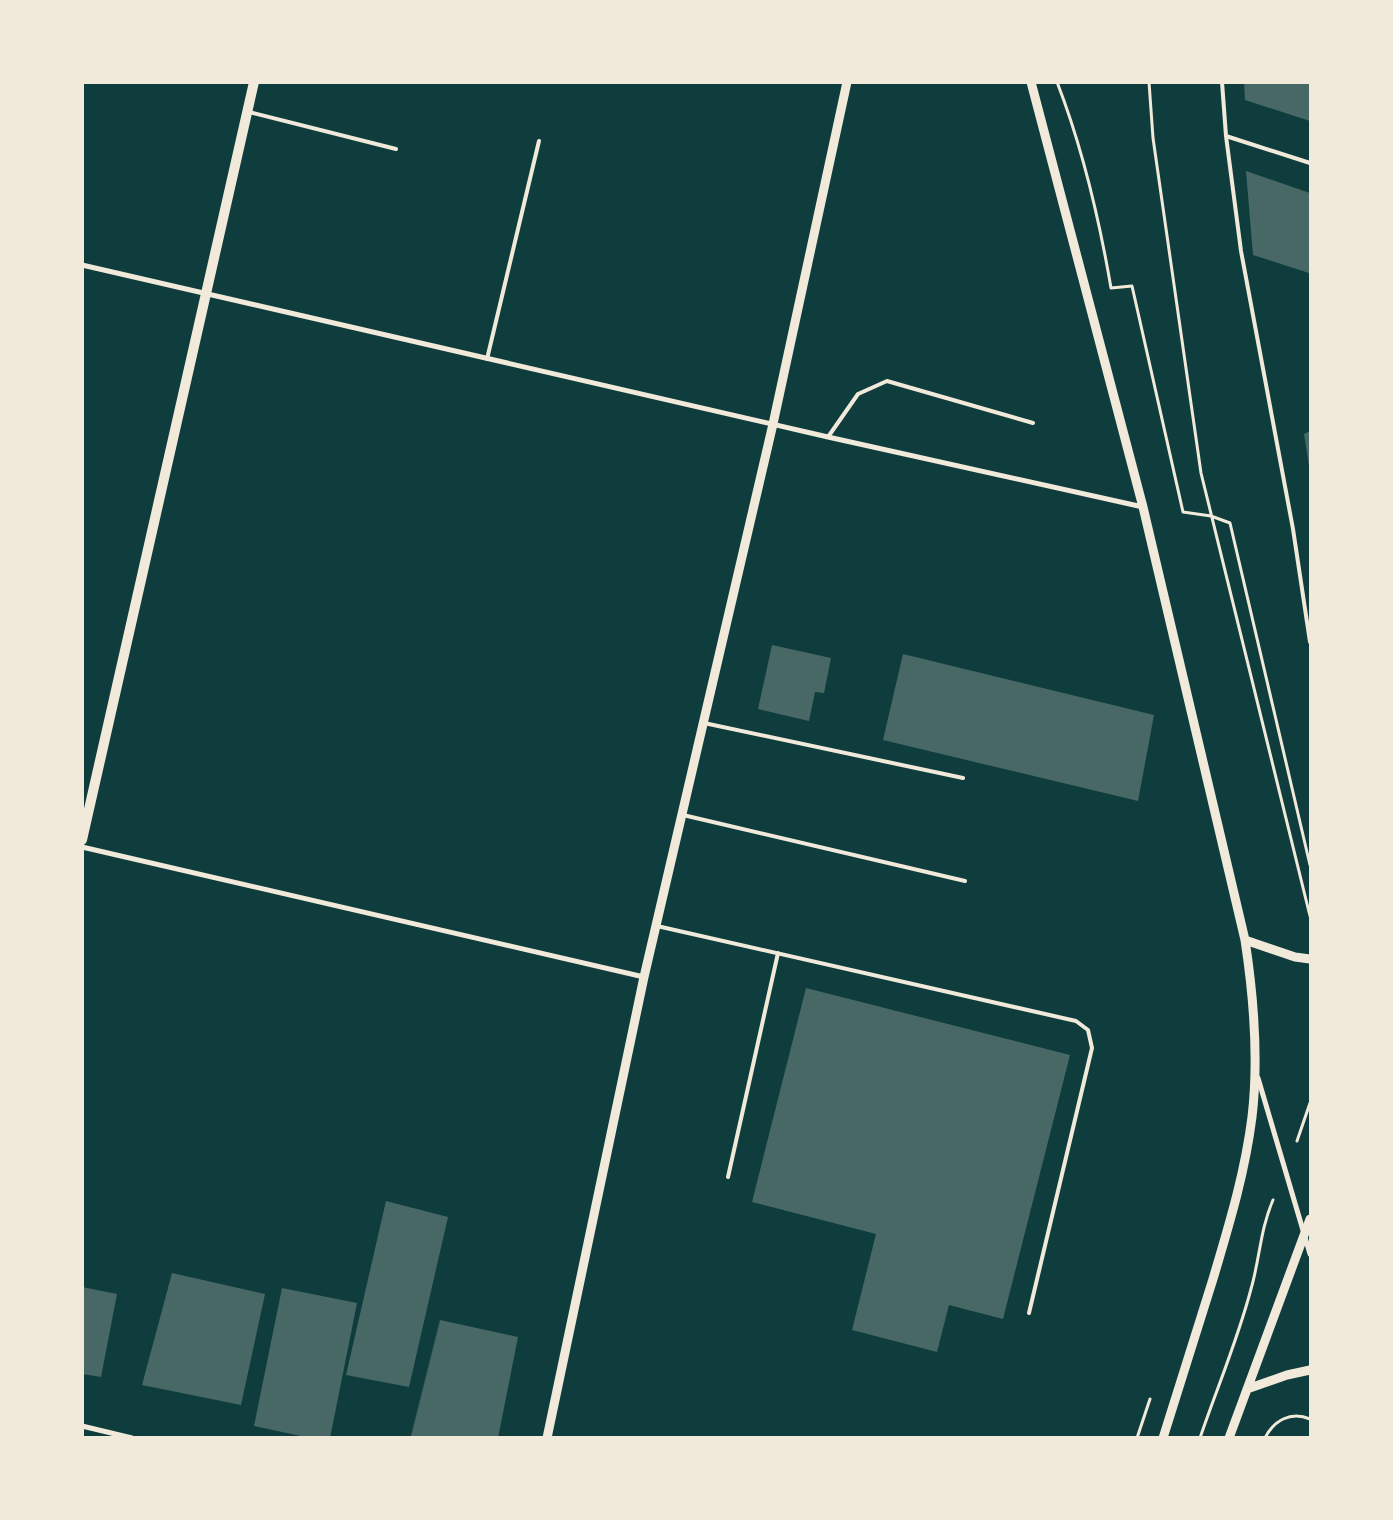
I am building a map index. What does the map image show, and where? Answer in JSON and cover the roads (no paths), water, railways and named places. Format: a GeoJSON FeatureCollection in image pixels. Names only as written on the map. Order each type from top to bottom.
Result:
{"type":"FeatureCollection","features":[{"type":"Feature","properties":{"kind":"main road"},"geometry":{"type":"LineString","coordinates":[[82,840],[254,82]]}},
{"type":"Feature","properties":{"kind":"street"},"geometry":{"type":"LineString","coordinates":[[547,1438],[644,977],[773,424],[847,82]]}},
{"type":"Feature","properties":{"kind":"street"},"geometry":{"type":"LineString","coordinates":[[1031,82],[1143,506],[1245,940],[1252,983],[1255,1071],[1252,1116],[1245,1162],[1235,1207],[1163,1438]]}},
{"type":"Feature","properties":{"kind":"street"},"geometry":{"type":"LineString","coordinates":[[82,265],[828,437],[1143,506]]}},
{"type":"Feature","properties":{"kind":"street"},"geometry":{"type":"LineString","coordinates":[[82,847],[644,977]]}},
{"type":"Feature","properties":{"kind":"street"},"geometry":{"type":"LineString","coordinates":[[1245,940],[1295,957],[1310,959]]}},
{"type":"Feature","properties":{"kind":"street"},"geometry":{"type":"LineString","coordinates":[[1255,1071],[1310,1254]]}},
{"type":"Feature","properties":{"kind":"street"},"geometry":{"type":"LineString","coordinates":[[1229,1438],[1310,1219]]}},
{"type":"Feature","properties":{"kind":"street"},"geometry":{"type":"LineString","coordinates":[[1247,1389],[1287,1375],[1310,1370]]}},
{"type":"Feature","properties":{"kind":"street"},"geometry":{"type":"LineString","coordinates":[[82,1426],[132,1438]]}},
{"type":"Feature","properties":{"kind":"lane"},"geometry":{"type":"LineString","coordinates":[[1222,82],[1226,136],[1241,251],[1293,530],[1310,642]]}},
{"type":"Feature","properties":{"kind":"lane"},"geometry":{"type":"LineString","coordinates":[[247,111],[396,149]]}},
{"type":"Feature","properties":{"kind":"lane"},"geometry":{"type":"LineString","coordinates":[[1226,136],[1310,163]]}},
{"type":"Feature","properties":{"kind":"lane"},"geometry":{"type":"LineString","coordinates":[[487,359],[539,141]]}},
{"type":"Feature","properties":{"kind":"lane"},"geometry":{"type":"LineString","coordinates":[[828,437],[858,394],[887,381],[1034,423]]}},
{"type":"Feature","properties":{"kind":"lane"},"geometry":{"type":"LineString","coordinates":[[703,722],[963,778]]}},
{"type":"Feature","properties":{"kind":"lane"},"geometry":{"type":"LineString","coordinates":[[682,815],[965,881]]}},
{"type":"Feature","properties":{"kind":"lane"},"geometry":{"type":"LineString","coordinates":[[656,925],[1076,1021],[1088,1030],[1092,1048],[1029,1313]]}},
{"type":"Feature","properties":{"kind":"lane"},"geometry":{"type":"LineString","coordinates":[[728,1177],[778,953]]}}]}
